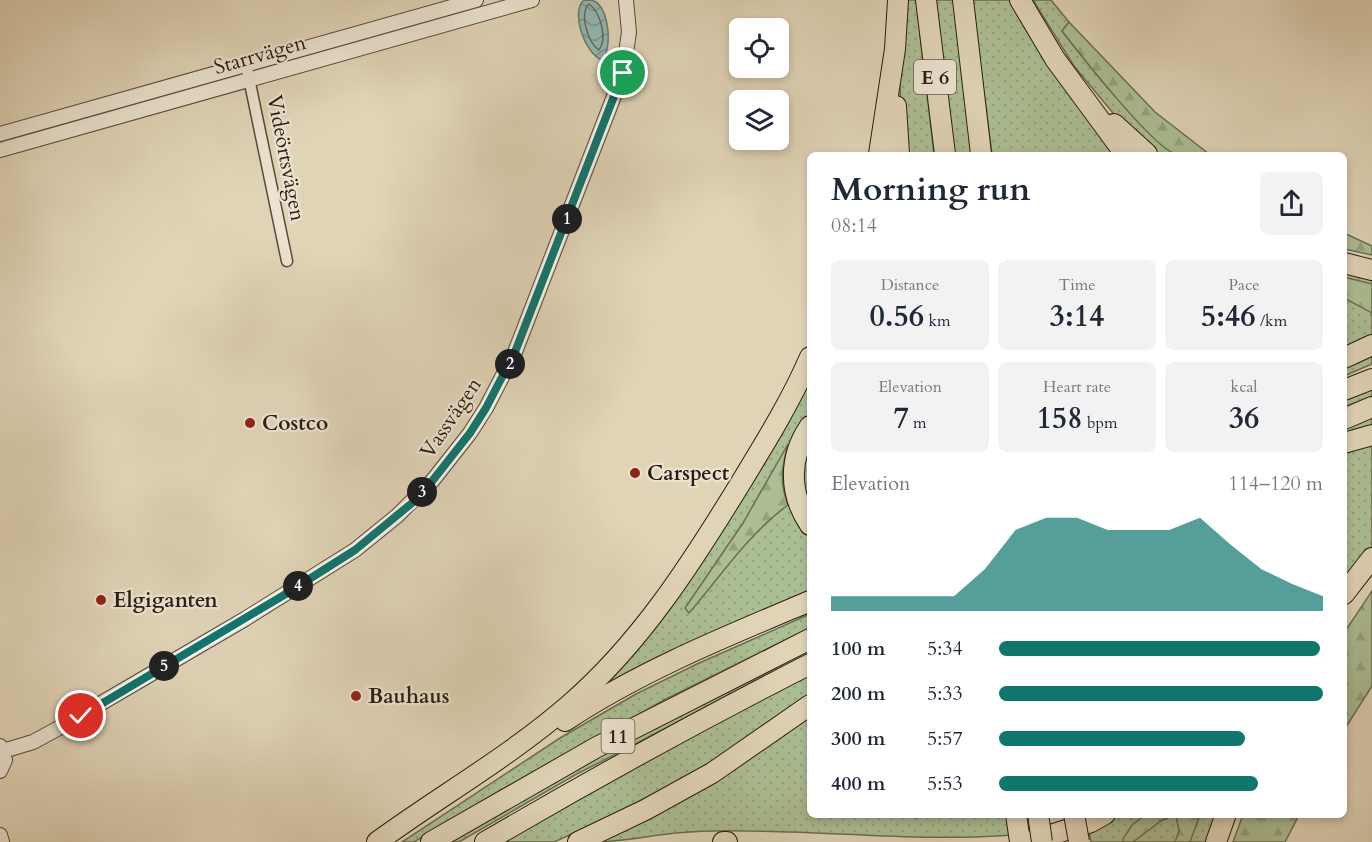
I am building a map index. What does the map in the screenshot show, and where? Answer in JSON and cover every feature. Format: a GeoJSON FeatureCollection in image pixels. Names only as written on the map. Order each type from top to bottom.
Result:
{"type":"FeatureCollection","features":[{"type":"Feature","properties":{"kind":"highway"},"geometry":{"type":"LineString","coordinates":[[898,0],[896,49],[899,152]]}},
{"type":"Feature","properties":{"kind":"highway","name":"E 6"},"geometry":{"type":"LineString","coordinates":[[926,0],[945,152]]}},
{"type":"Feature","properties":{"kind":"highway","name":"E 6"},"geometry":{"type":"LineString","coordinates":[[963,0],[981,152]]}},
{"type":"Feature","properties":{"kind":"highway"},"geometry":{"type":"LineString","coordinates":[[1020,0],[1045,44],[1124,152]]}},
{"type":"Feature","properties":{"kind":"highway"},"geometry":{"type":"LineString","coordinates":[[1045,44],[1067,65],[1118,129],[1145,152]]}},
{"type":"Feature","properties":{"kind":"highway"},"geometry":{"type":"LineString","coordinates":[[879,152],[896,49]]}},
{"type":"Feature","properties":{"kind":"highway"},"geometry":{"type":"LineString","coordinates":[[1347,264],[1372,270]]}},
{"type":"Feature","properties":{"kind":"highway"},"geometry":{"type":"LineString","coordinates":[[1347,357],[1372,345]]}},
{"type":"Feature","properties":{"kind":"highway"},"geometry":{"type":"LineString","coordinates":[[377,842],[551,721],[598,678],[657,611],[715,525],[779,417],[807,363]]}},
{"type":"Feature","properties":{"kind":"highway"},"geometry":{"type":"LineString","coordinates":[[1347,389],[1372,379]]}},
{"type":"Feature","properties":{"kind":"highway"},"geometry":{"type":"LineString","coordinates":[[1347,418],[1372,407]]}},
{"type":"Feature","properties":{"kind":"highway"},"geometry":{"type":"LineString","coordinates":[[807,430],[797,452],[793,480],[797,502],[807,520]]}},
{"type":"Feature","properties":{"kind":"highway"},"geometry":{"type":"LineString","coordinates":[[1347,442],[1372,435]]}},
{"type":"Feature","properties":{"kind":"highway"},"geometry":{"type":"LineString","coordinates":[[1347,590],[1372,558]]}},
{"type":"Feature","properties":{"kind":"highway"},"geometry":{"type":"LineString","coordinates":[[384,842],[580,711],[676,661],[807,602]]}},
{"type":"Feature","properties":{"kind":"highway","name":"11"},"geometry":{"type":"LineString","coordinates":[[431,842],[607,742],[807,641]]}},
{"type":"Feature","properties":{"kind":"highway","name":"11"},"geometry":{"type":"LineString","coordinates":[[485,842],[729,705],[807,666]]}},
{"type":"Feature","properties":{"kind":"highway"},"geometry":{"type":"LineString","coordinates":[[578,842],[645,810],[712,773],[807,707]]}},
{"type":"Feature","properties":{"kind":"highway"},"geometry":{"type":"LineString","coordinates":[[1017,818],[1020,842]]}},
{"type":"Feature","properties":{"kind":"highway"},"geometry":{"type":"LineString","coordinates":[[1039,818],[1042,842]]}},
{"type":"Feature","properties":{"kind":"highway"},"geometry":{"type":"LineString","coordinates":[[1075,818],[1079,842]]}},
{"type":"Feature","properties":{"kind":"highway"},"geometry":{"type":"LineString","coordinates":[[1029,842],[1098,818]]}},
{"type":"Feature","properties":{"kind":"highway"},"geometry":{"type":"LineString","coordinates":[[1216,842],[1225,818]]}},
{"type":"Feature","properties":{"kind":"street","name":"Starrvägen"},"geometry":{"type":"LineString","coordinates":[[0,134],[476,0]]}},
{"type":"Feature","properties":{"kind":"street","name":"Starrvägen"},"geometry":{"type":"LineString","coordinates":[[0,150],[532,0]]}},
{"type":"Feature","properties":{"kind":"street","name":"Vassvägen"},"geometry":{"type":"LineString","coordinates":[[0,771],[5,760],[1,749],[33,742],[57,729],[284,595],[369,539],[412,503],[465,441],[486,408],[521,339],[623,73],[629,32],[626,0]]}},
{"type":"Feature","properties":{"kind":"street"},"geometry":{"type":"LineString","coordinates":[[353,34],[357,49]]}},
{"type":"Feature","properties":{"kind":"street","name":"Videörtsvägen"},"geometry":{"type":"LineString","coordinates":[[246,64],[287,261]]}},
{"type":"Feature","properties":{"kind":"street"},"geometry":{"type":"LineString","coordinates":[[0,835],[2,842]]}},
{"type":"Feature","properties":{"kind":"green space"},"geometry":{"type":"Polygon","coordinates":[[[903,0],[916,0],[934,152],[904,152],[900,88],[903,0]]]}},
{"type":"Feature","properties":{"kind":"green space"},"geometry":{"type":"Polygon","coordinates":[[[934,0],[954,0],[973,152],[953,152],[934,0]]]}},
{"type":"Feature","properties":{"kind":"green space"},"geometry":{"type":"Polygon","coordinates":[[[972,0],[1015,0],[1119,152],[992,152],[972,0]]]}},
{"type":"Feature","properties":{"kind":"green space"},"geometry":{"type":"Polygon","coordinates":[[[1033,0],[1051,0],[1069,22],[1062,31],[1129,111],[1172,152],[1154,152],[1118,119],[1074,66],[1033,0]]]}},
{"type":"Feature","properties":{"kind":"green space"},"geometry":{"type":"Polygon","coordinates":[[[1069,22],[1155,112],[1206,152],[1172,152],[1165,148],[1117,99],[1062,31],[1069,22]]]}},
{"type":"Feature","properties":{"kind":"green space"},"geometry":{"type":"Polygon","coordinates":[[[1347,234],[1372,246],[1372,255],[1347,250],[1347,234]]]}},
{"type":"Feature","properties":{"kind":"green space"},"geometry":{"type":"Polygon","coordinates":[[[1347,270],[1372,276],[1372,339],[1347,351],[1347,270]]]}},
{"type":"Feature","properties":{"kind":"green space"},"geometry":{"type":"Polygon","coordinates":[[[1347,278],[1372,284],[1372,313],[1347,300],[1347,278]]]}},
{"type":"Feature","properties":{"kind":"green space"},"geometry":{"type":"Polygon","coordinates":[[[1372,351],[1372,364],[1347,375],[1347,363],[1372,351]]]}},
{"type":"Feature","properties":{"kind":"green space"},"geometry":{"type":"Polygon","coordinates":[[[807,373],[807,423],[791,450],[807,520],[807,597],[586,703],[807,373]]]}},
{"type":"Feature","properties":{"kind":"green space"},"geometry":{"type":"Polygon","coordinates":[[[1372,383],[1372,396],[1347,406],[1347,393],[1372,383]]]}},
{"type":"Feature","properties":{"kind":"green space"},"geometry":{"type":"Polygon","coordinates":[[[1372,416],[1372,428],[1347,435],[1347,427],[1372,416]]]}},
{"type":"Feature","properties":{"kind":"green space"},"geometry":{"type":"Polygon","coordinates":[[[1372,438],[1372,547],[1347,579],[1347,447],[1372,438]]]}},
{"type":"Feature","properties":{"kind":"green space"},"geometry":{"type":"Polygon","coordinates":[[[788,444],[782,474],[783,489],[788,505],[748,542],[689,613],[685,608],[743,523],[788,444]]]}},
{"type":"Feature","properties":{"kind":"green space"},"geometry":{"type":"Polygon","coordinates":[[[807,444],[807,506],[803,495],[800,464],[807,444]]]}},
{"type":"Feature","properties":{"kind":"green space"},"geometry":{"type":"Polygon","coordinates":[[[1372,591],[1372,686],[1347,725],[1347,628],[1372,591]]]}},
{"type":"Feature","properties":{"kind":"green space"},"geometry":{"type":"Polygon","coordinates":[[[807,615],[807,629],[666,699],[414,842],[402,842],[560,738],[636,694],[807,615]]]}},
{"type":"Feature","properties":{"kind":"green space"},"geometry":{"type":"Polygon","coordinates":[[[807,644],[807,656],[575,775],[459,842],[437,842],[807,644]]]}},
{"type":"Feature","properties":{"kind":"green space"},"geometry":{"type":"Polygon","coordinates":[[[807,676],[807,700],[739,746],[689,776],[554,842],[497,842],[627,768],[807,676]]]}},
{"type":"Feature","properties":{"kind":"green space"},"geometry":{"type":"Polygon","coordinates":[[[807,717],[807,818],[1009,818],[1012,835],[912,837],[777,831],[718,831],[590,842],[807,717]]]}},
{"type":"Feature","properties":{"kind":"green space"},"geometry":{"type":"Polygon","coordinates":[[[1114,818],[1217,818],[1208,842],[1091,842],[1089,830],[1114,818]]]}},
{"type":"Feature","properties":{"kind":"green space"},"geometry":{"type":"Polygon","coordinates":[[[1141,818],[1168,818],[1133,842],[1123,842],[1132,825],[1141,818]]]}},
{"type":"Feature","properties":{"kind":"green space"},"geometry":{"type":"Polygon","coordinates":[[[1177,818],[1199,818],[1190,842],[1175,842],[1179,831],[1177,818]]]}},
{"type":"Feature","properties":{"kind":"green space"},"geometry":{"type":"Polygon","coordinates":[[[1242,818],[1297,818],[1285,842],[1233,842],[1242,818]]]}},
{"type":"Feature","properties":{"kind":"water"},"geometry":{"type":"Polygon","coordinates":[[[584,0],[594,1],[599,5],[606,19],[608,47],[602,60],[590,50],[581,32],[579,14],[584,0]]]}},
{"type":"Feature","properties":{"kind":"place","name":"Costco"},"geometry":{"type":"Point","coordinates":[250,423]}},
{"type":"Feature","properties":{"kind":"place","name":"Carspect"},"geometry":{"type":"Point","coordinates":[635,473]}},
{"type":"Feature","properties":{"kind":"place","name":"Elgiganten"},"geometry":{"type":"Point","coordinates":[101,600]}},
{"type":"Feature","properties":{"kind":"place","name":"Bauhaus"},"geometry":{"type":"Point","coordinates":[356,696]}},
{"type":"Feature","properties":{"kind":"route"},"geometry":{"type":"LineString","coordinates":[[81,716],[355,550],[412,503],[453,457],[486,408],[515,352],[623,73]]}}]}
